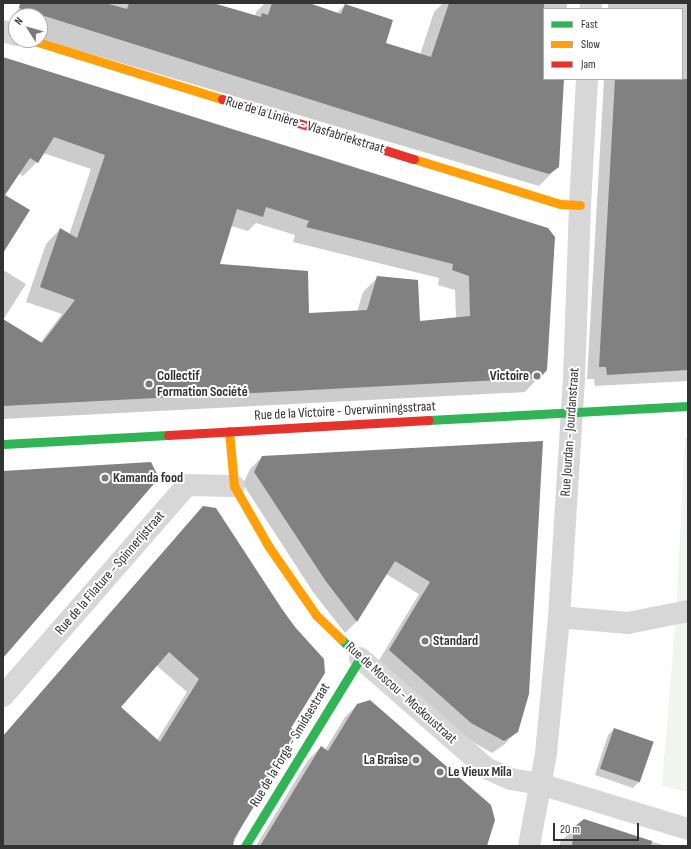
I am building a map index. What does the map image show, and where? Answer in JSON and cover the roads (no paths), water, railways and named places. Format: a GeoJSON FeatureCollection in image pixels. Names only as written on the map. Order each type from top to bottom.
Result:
{"type":"FeatureCollection","features":[{"type":"Feature","properties":{"kind":"street","name":"Rue de la Linière - Vlasfabriekstraat"},"geometry":{"type":"LineString","coordinates":[[48,45],[560,204],[580,205]]}},
{"type":"Feature","properties":{"kind":"street","name":"Rue Jourdan - Jourdanstraat"},"geometry":{"type":"LineString","coordinates":[[529,846],[546,753],[559,617],[571,412],[587,80]]}},
{"type":"Feature","properties":{"kind":"street","name":"Rue de la Victoire - Overwinningsstraat"},"geometry":{"type":"LineString","coordinates":[[3,444],[688,406]]}},
{"type":"Feature","properties":{"kind":"street","name":"Rue de Moscou - Moskoustraat"},"geometry":{"type":"LineString","coordinates":[[229,431],[234,486],[269,547],[316,614],[360,658],[486,768],[511,779],[540,784],[688,829]]}},
{"type":"Feature","properties":{"kind":"street","name":"Rue de la Filature - Spinnerijstraat"},"geometry":{"type":"LineString","coordinates":[[3,696],[187,485],[234,486]]}},
{"type":"Feature","properties":{"kind":"street"},"geometry":{"type":"LineString","coordinates":[[559,617],[628,623],[688,611]]}},
{"type":"Feature","properties":{"kind":"street","name":"Rue de la Forge - Smidsestraat"},"geometry":{"type":"LineString","coordinates":[[245,846],[360,658]]}},
{"type":"Feature","properties":{"kind":"place","name":"Victoire"},"geometry":{"type":"Point","coordinates":[537,376]}},
{"type":"Feature","properties":{"kind":"place","name":"Collectif Formation Société"},"geometry":{"type":"Point","coordinates":[149,384]}},
{"type":"Feature","properties":{"kind":"place","name":"Kamanda food"},"geometry":{"type":"Point","coordinates":[105,478]}},
{"type":"Feature","properties":{"kind":"place","name":"Standard"},"geometry":{"type":"Point","coordinates":[425,641]}},
{"type":"Feature","properties":{"kind":"place","name":"La Braise"},"geometry":{"type":"Point","coordinates":[416,760]}},
{"type":"Feature","properties":{"kind":"place","name":"Le Vieux Mila"},"geometry":{"type":"Point","coordinates":[440,772]}}]}
